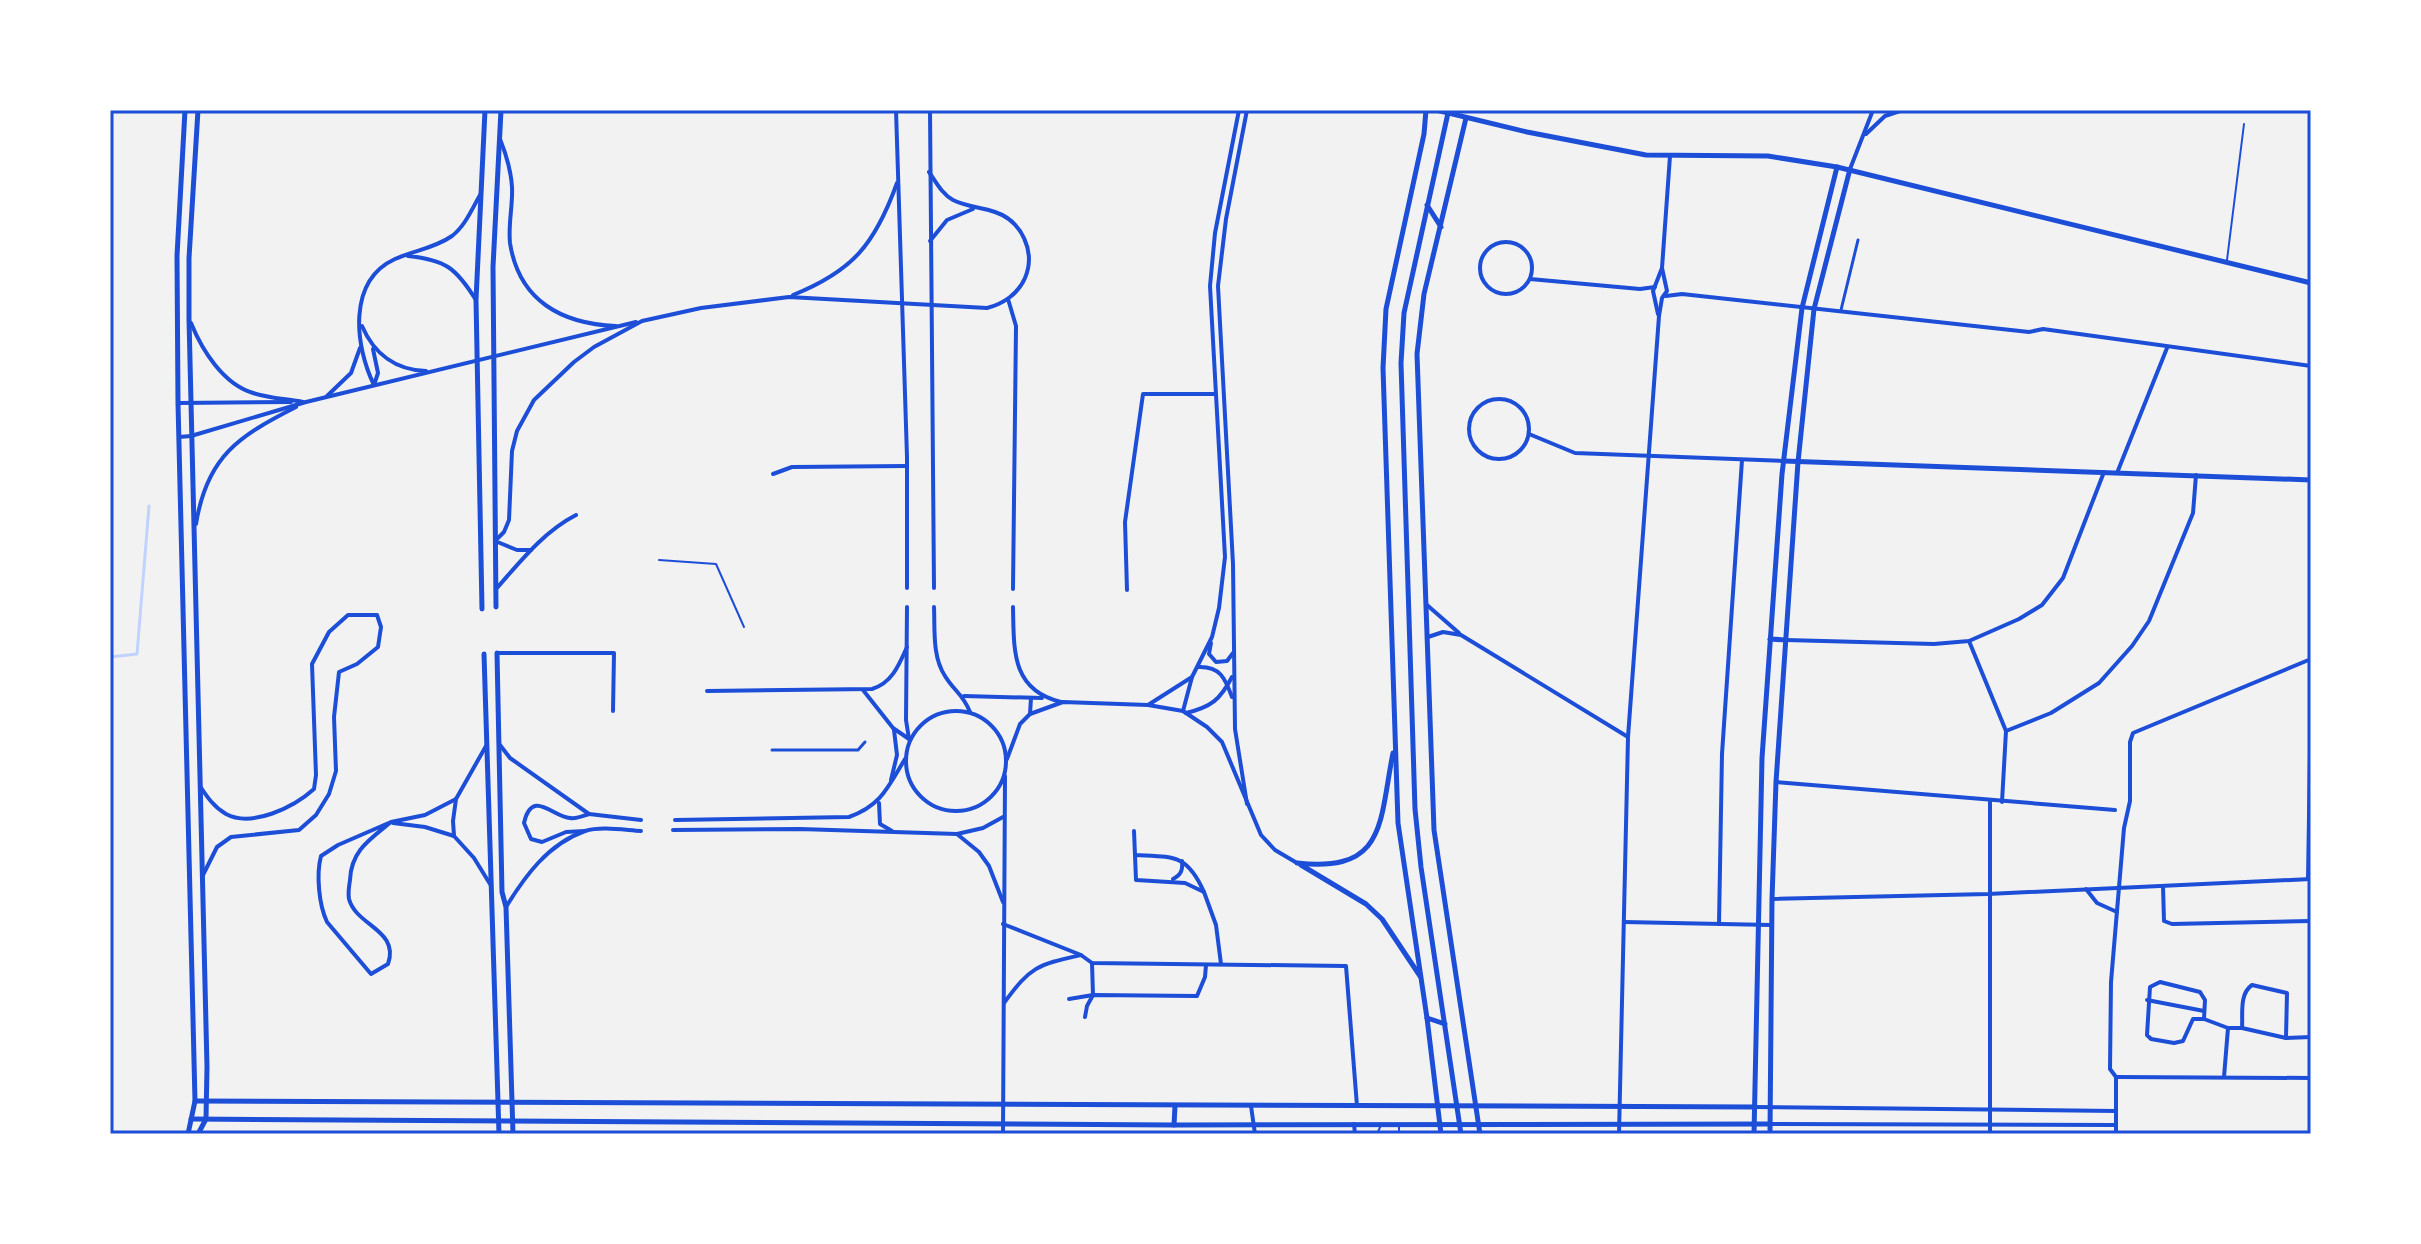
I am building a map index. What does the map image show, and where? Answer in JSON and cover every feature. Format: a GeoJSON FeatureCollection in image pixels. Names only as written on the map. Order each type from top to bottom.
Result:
{"type":"FeatureCollection","features":[{"type":"Feature","properties":{"kind":"street"},"geometry":{"type":"LineString","coordinates":[[185,110],[177,256],[178,437],[195,1101],[188,1134]]}},
{"type":"Feature","properties":{"kind":"street"},"geometry":{"type":"LineString","coordinates":[[198,110],[189,258],[207,1100],[206,1119],[198,1134]]}},
{"type":"Feature","properties":{"kind":"street"},"geometry":{"type":"LineString","coordinates":[[482,609],[476,300],[485,110]]}},
{"type":"Feature","properties":{"kind":"street"},"geometry":{"type":"LineString","coordinates":[[496,607],[493,282],[501,110]]}},
{"type":"Feature","properties":{"kind":"street"},"geometry":{"type":"LineString","coordinates":[[896,110],[907,466],[907,588]]}},
{"type":"Feature","properties":{"kind":"street"},"geometry":{"type":"LineString","coordinates":[[930,110],[934,588]]}},
{"type":"Feature","properties":{"kind":"street"},"geometry":{"type":"LineString","coordinates":[[1233,653],[1227,661],[1216,662],[1209,654],[1225,557],[1210,286],[1239,110]]}},
{"type":"Feature","properties":{"kind":"street"},"geometry":{"type":"LineString","coordinates":[[1247,110],[1226,219],[1218,286],[1233,564],[1234,703],[1237,746],[1247,804]]}},
{"type":"Feature","properties":{"kind":"street"},"geometry":{"type":"LineString","coordinates":[[1426,110],[1424,134],[1386,309],[1383,344],[1398,823],[1441,1134]]}},
{"type":"Feature","properties":{"kind":"street"},"geometry":{"type":"LineString","coordinates":[[1436,110],[1628,152],[1670,156],[1768,156],[1850,169],[2311,283]]}},
{"type":"Feature","properties":{"kind":"street"},"geometry":{"type":"LineString","coordinates":[[1770,1134],[1771,925],[1776,782],[1798,462],[1814,309],[1850,169],[1873,110]]}},
{"type":"Feature","properties":{"kind":"street"},"geometry":{"type":"LineString","coordinates":[[1864,136],[1885,116],[1903,110]]}},
{"type":"Feature","properties":{"kind":"street"},"geometry":{"type":"LineString","coordinates":[[1448,113],[1404,313],[1401,390],[1415,809],[1461,1134]]}},
{"type":"Feature","properties":{"kind":"street"},"geometry":{"type":"LineString","coordinates":[[1466,118],[1424,294],[1417,354],[1434,830],[1480,1134]]}},
{"type":"Feature","properties":{"kind":"street"},"geometry":{"type":"LineString","coordinates":[[500,138],[512,188],[510,241],[525,282],[548,309],[563,317],[588,325],[623,326]]}},
{"type":"Feature","properties":{"kind":"street"},"geometry":{"type":"LineString","coordinates":[[1619,1134],[1628,737],[1659,316],[1665,287],[1662,268],[1670,156]]}},
{"type":"Feature","properties":{"kind":"street"},"geometry":{"type":"LineString","coordinates":[[1754,1134],[1762,758],[1784,461],[1802,308],[1837,167]]}},
{"type":"Feature","properties":{"kind":"street"},"geometry":{"type":"LineString","coordinates":[[929,172],[944,193],[975,209]]}},
{"type":"Feature","properties":{"kind":"street"},"geometry":{"type":"LineString","coordinates":[[789,297],[821,284],[850,264],[864,249],[878,226],[897,181]]}},
{"type":"Feature","properties":{"kind":"street"},"geometry":{"type":"LineString","coordinates":[[374,385],[365,366],[361,346],[360,303],[368,282],[384,266],[451,236],[460,228],[480,195]]}},
{"type":"Feature","properties":{"kind":"street"},"geometry":{"type":"LineString","coordinates":[[1427,205],[1441,228]]}},
{"type":"Feature","properties":{"kind":"street"},"geometry":{"type":"LineString","coordinates":[[178,437],[374,385],[701,308],[789,297],[987,308],[1008,299],[1027,272],[1025,239],[1014,223],[987,209],[975,209],[947,220],[930,241]]}},
{"type":"Feature","properties":{"kind":"street"},"geometry":{"type":"LineString","coordinates":[[1841,312],[1858,240]]}},
{"type":"Feature","properties":{"kind":"street"},"geometry":{"type":"LineString","coordinates":[[1516,242],[1526,249],[1531,259],[1530,279],[1512,294],[1495,292],[1483,281],[1480,272],[1482,257],[1495,243],[1516,242]]}},
{"type":"Feature","properties":{"kind":"street"},"geometry":{"type":"LineString","coordinates":[[406,256],[431,258],[451,268],[476,300]]}},
{"type":"Feature","properties":{"kind":"street"},"geometry":{"type":"LineString","coordinates":[[1659,316],[1655,296],[1662,268]]}},
{"type":"Feature","properties":{"kind":"street"},"geometry":{"type":"LineString","coordinates":[[1530,279],[1640,289],[1656,286],[1682,294],[1802,308],[2029,332],[2043,329],[2311,366]]}},
{"type":"Feature","properties":{"kind":"street"},"geometry":{"type":"LineString","coordinates":[[1640,289],[1655,296],[1682,294]]}},
{"type":"Feature","properties":{"kind":"street"},"geometry":{"type":"LineString","coordinates":[[1008,299],[1016,326],[1013,589]]}},
{"type":"Feature","properties":{"kind":"street"},"geometry":{"type":"LineString","coordinates":[[189,319],[202,348],[214,364],[239,386],[252,393],[306,402]]}},
{"type":"Feature","properties":{"kind":"street"},"geometry":{"type":"LineString","coordinates":[[495,541],[504,532],[509,520],[512,451],[525,414],[547,387],[574,362],[594,347],[642,321]]}},
{"type":"Feature","properties":{"kind":"street"},"geometry":{"type":"LineString","coordinates":[[360,322],[371,344],[378,373],[374,385]]}},
{"type":"Feature","properties":{"kind":"street"},"geometry":{"type":"LineString","coordinates":[[371,344],[399,366],[432,371]]}},
{"type":"Feature","properties":{"kind":"street"},"geometry":{"type":"LineString","coordinates":[[326,397],[351,373],[361,346]]}},
{"type":"Feature","properties":{"kind":"street"},"geometry":{"type":"LineString","coordinates":[[2117,473],[2167,348]]}},
{"type":"Feature","properties":{"kind":"street"},"geometry":{"type":"LineString","coordinates":[[1127,590],[1125,522],[1143,394],[1215,394]]}},
{"type":"Feature","properties":{"kind":"street"},"geometry":{"type":"LineString","coordinates":[[1495,399],[1510,401],[1523,411],[1529,434],[1518,452],[1496,459],[1476,449],[1469,426],[1471,416],[1483,403],[1495,399]]}},
{"type":"Feature","properties":{"kind":"street"},"geometry":{"type":"LineString","coordinates":[[178,403],[306,402]]}},
{"type":"Feature","properties":{"kind":"street"},"geometry":{"type":"LineString","coordinates":[[193,540],[198,508],[207,484],[228,450],[253,429],[306,402]]}},
{"type":"Feature","properties":{"kind":"street"},"geometry":{"type":"LineString","coordinates":[[1529,434],[1575,453],[2311,480]]}},
{"type":"Feature","properties":{"kind":"street"},"geometry":{"type":"LineString","coordinates":[[1719,924],[1722,754],[1742,460]]}},
{"type":"Feature","properties":{"kind":"street"},"geometry":{"type":"LineString","coordinates":[[773,474],[792,467],[907,466]]}},
{"type":"Feature","properties":{"kind":"street"},"geometry":{"type":"LineString","coordinates":[[1770,639],[1934,644],[1969,641],[2019,619],[2042,605],[2063,578],[2104,472]]}},
{"type":"Feature","properties":{"kind":"street"},"geometry":{"type":"LineString","coordinates":[[2006,731],[2030,723],[2074,700],[2099,683],[2132,646],[2149,621],[2193,513],[2196,475]]}},
{"type":"Feature","properties":{"kind":"street"},"geometry":{"type":"LineString","coordinates":[[495,589],[531,550],[561,523],[576,515]]}},
{"type":"Feature","properties":{"kind":"street"},"geometry":{"type":"LineString","coordinates":[[495,541],[517,550],[531,550]]}},
{"type":"Feature","properties":{"kind":"street"},"geometry":{"type":"LineString","coordinates":[[1425,604],[1461,635],[1628,737]]}},
{"type":"Feature","properties":{"kind":"street"},"geometry":{"type":"LineString","coordinates":[[907,607],[906,720],[909,739],[906,757],[911,786],[928,803],[951,812],[969,810],[984,803],[1005,776]]}},
{"type":"Feature","properties":{"kind":"street"},"geometry":{"type":"LineString","coordinates":[[934,607],[938,662],[945,676],[964,696],[970,712]]}},
{"type":"Feature","properties":{"kind":"street"},"geometry":{"type":"LineString","coordinates":[[1013,607],[1013,639],[1018,667],[1032,690],[1045,698]]}},
{"type":"Feature","properties":{"kind":"street"},"geometry":{"type":"LineString","coordinates":[[199,784],[212,803],[228,815],[251,817],[286,810],[314,789],[312,664],[329,632],[348,615],[377,615],[381,627],[378,647],[357,664],[339,672],[334,717],[336,771],[329,794],[316,815],[299,830],[231,837],[217,847],[202,878]]}},
{"type":"Feature","properties":{"kind":"street"},"geometry":{"type":"LineString","coordinates":[[1427,637],[1443,632],[1461,635]]}},
{"type":"Feature","properties":{"kind":"street"},"geometry":{"type":"LineString","coordinates":[[1185,712],[1192,677],[1212,637]]}},
{"type":"Feature","properties":{"kind":"street"},"geometry":{"type":"LineString","coordinates":[[1969,641],[2006,731],[2002,802]]}},
{"type":"Feature","properties":{"kind":"street"},"geometry":{"type":"LineString","coordinates":[[707,691],[863,690],[882,686],[892,676],[907,647]]}},
{"type":"Feature","properties":{"kind":"street"},"geometry":{"type":"LineString","coordinates":[[513,1134],[506,907],[502,892],[497,653],[614,653],[613,711]]}},
{"type":"Feature","properties":{"kind":"street"},"geometry":{"type":"LineString","coordinates":[[484,654],[499,1134]]}},
{"type":"Feature","properties":{"kind":"street"},"geometry":{"type":"LineString","coordinates":[[2116,1134],[2116,1077],[2110,1069],[2109,1022],[2117,912],[2130,801],[2130,742],[2133,733],[2311,659]]}},
{"type":"Feature","properties":{"kind":"street"},"geometry":{"type":"LineString","coordinates":[[1197,668],[1218,670],[1228,685],[1234,703]]}},
{"type":"Feature","properties":{"kind":"street"},"geometry":{"type":"LineString","coordinates":[[964,696],[1148,705],[1185,712],[1206,708],[1228,685],[1233,674]]}},
{"type":"Feature","properties":{"kind":"street"},"geometry":{"type":"LineString","coordinates":[[1148,705],[1192,677]]}},
{"type":"Feature","properties":{"kind":"street"},"geometry":{"type":"LineString","coordinates":[[863,690],[893,728],[909,739]]}},
{"type":"Feature","properties":{"kind":"street"},"geometry":{"type":"LineString","coordinates":[[1772,899],[1988,894],[2310,879],[2311,692]]}},
{"type":"Feature","properties":{"kind":"street"},"geometry":{"type":"LineString","coordinates":[[1030,714],[1031,698]]}},
{"type":"Feature","properties":{"kind":"street"},"geometry":{"type":"LineString","coordinates":[[1003,1134],[1003,817],[1007,759],[1020,724],[1030,714],[1063,702]]}},
{"type":"Feature","properties":{"kind":"street"},"geometry":{"type":"LineString","coordinates":[[909,739],[931,718],[950,711],[970,712],[993,727],[1004,745],[1007,759]]}},
{"type":"Feature","properties":{"kind":"street"},"geometry":{"type":"LineString","coordinates":[[1185,712],[1222,742],[1256,826],[1267,843],[1366,904],[1382,919],[1421,977]]}},
{"type":"Feature","properties":{"kind":"street"},"geometry":{"type":"LineString","coordinates":[[888,788],[897,755],[893,728]]}},
{"type":"Feature","properties":{"kind":"street"},"geometry":{"type":"LineString","coordinates":[[772,750],[858,750],[865,742]]}},
{"type":"Feature","properties":{"kind":"street"},"geometry":{"type":"LineString","coordinates":[[486,746],[500,744]]}},
{"type":"Feature","properties":{"kind":"street"},"geometry":{"type":"LineString","coordinates":[[500,744],[510,758],[589,814],[641,820]]}},
{"type":"Feature","properties":{"kind":"street"},"geometry":{"type":"LineString","coordinates":[[1297,863],[1320,866],[1339,864],[1366,850],[1382,815],[1395,745]]}},
{"type":"Feature","properties":{"kind":"street"},"geometry":{"type":"LineString","coordinates":[[454,836],[456,799],[486,746]]}},
{"type":"Feature","properties":{"kind":"street"},"geometry":{"type":"LineString","coordinates":[[675,820],[835,819],[864,812],[879,801],[906,757]]}},
{"type":"Feature","properties":{"kind":"street"},"geometry":{"type":"LineString","coordinates":[[1776,782],[2127,813]]}},
{"type":"Feature","properties":{"kind":"street"},"geometry":{"type":"LineString","coordinates":[[456,799],[425,815],[391,822],[338,845],[321,856],[318,866],[327,922],[371,974],[388,964],[391,957],[389,942],[354,909],[349,898],[350,863],[365,843],[391,822],[425,827],[454,836],[474,858],[490,884],[502,892]]}},
{"type":"Feature","properties":{"kind":"street"},"geometry":{"type":"LineString","coordinates":[[879,801],[877,816],[880,824],[893,832]]}},
{"type":"Feature","properties":{"kind":"street"},"geometry":{"type":"LineString","coordinates":[[1990,801],[1990,1134]]}},
{"type":"Feature","properties":{"kind":"street"},"geometry":{"type":"LineString","coordinates":[[589,814],[570,819],[549,807],[537,806],[528,813],[524,823],[527,834],[542,842],[566,832],[641,831]]}},
{"type":"Feature","properties":{"kind":"street"},"geometry":{"type":"LineString","coordinates":[[425,815],[425,827]]}},
{"type":"Feature","properties":{"kind":"street"},"geometry":{"type":"LineString","coordinates":[[673,830],[957,834],[983,828],[1003,817]]}},
{"type":"Feature","properties":{"kind":"street"},"geometry":{"type":"LineString","coordinates":[[506,907],[522,881],[544,857],[585,831]]}},
{"type":"Feature","properties":{"kind":"street"},"geometry":{"type":"LineString","coordinates":[[1134,831],[1136,880],[1185,883],[1204,892]]}},
{"type":"Feature","properties":{"kind":"street"},"geometry":{"type":"LineString","coordinates":[[957,834],[979,852],[989,866],[1003,902]]}},
{"type":"Feature","properties":{"kind":"street"},"geometry":{"type":"LineString","coordinates":[[1136,855],[1172,857],[1182,860],[1192,870],[1204,892],[1218,934],[1221,964]]}},
{"type":"Feature","properties":{"kind":"street"},"geometry":{"type":"LineString","coordinates":[[1171,881],[1183,869],[1182,860]]}},
{"type":"Feature","properties":{"kind":"street"},"geometry":{"type":"LineString","coordinates":[[2163,886],[2164,921],[2172,924],[2311,921]]}},
{"type":"Feature","properties":{"kind":"street"},"geometry":{"type":"LineString","coordinates":[[2086,889],[2097,903],[2117,912]]}},
{"type":"Feature","properties":{"kind":"street"},"geometry":{"type":"LineString","coordinates":[[1624,922],[1771,925]]}},
{"type":"Feature","properties":{"kind":"street"},"geometry":{"type":"LineString","coordinates":[[1003,924],[1081,955],[1092,963],[1346,966],[1357,1106]]}},
{"type":"Feature","properties":{"kind":"street"},"geometry":{"type":"LineString","coordinates":[[1003,1005],[1030,970],[1081,955]]}},
{"type":"Feature","properties":{"kind":"street"},"geometry":{"type":"LineString","coordinates":[[1085,1017],[1093,995],[1092,963]]}},
{"type":"Feature","properties":{"kind":"street"},"geometry":{"type":"LineString","coordinates":[[1069,999],[1093,995],[1197,996],[1205,977],[1206,964]]}},
{"type":"Feature","properties":{"kind":"street"},"geometry":{"type":"LineString","coordinates":[[2204,1019],[2205,1000],[2200,992],[2160,982],[2150,987],[2146,1029],[2151,1039],[2174,1043],[2183,1041],[2193,1019],[2286,1038],[2311,1037]]}},
{"type":"Feature","properties":{"kind":"street"},"geometry":{"type":"LineString","coordinates":[[2242,1028],[2244,993],[2252,985],[2287,993],[2286,1038]]}},
{"type":"Feature","properties":{"kind":"street"},"geometry":{"type":"LineString","coordinates":[[2147,1000],[2204,1011]]}},
{"type":"Feature","properties":{"kind":"street"},"geometry":{"type":"LineString","coordinates":[[1427,1018],[1446,1024]]}},
{"type":"Feature","properties":{"kind":"street"},"geometry":{"type":"LineString","coordinates":[[2224,1077],[2228,1028]]}},
{"type":"Feature","properties":{"kind":"street"},"geometry":{"type":"LineString","coordinates":[[2116,1077],[2311,1078]]}},
{"type":"Feature","properties":{"kind":"street"},"geometry":{"type":"LineString","coordinates":[[195,1101],[1458,1105],[2116,1111]]}},
{"type":"Feature","properties":{"kind":"street"},"geometry":{"type":"LineString","coordinates":[[1168,1134],[1174,1125],[1175,1105]]}},
{"type":"Feature","properties":{"kind":"street"},"geometry":{"type":"LineString","coordinates":[[1251,1106],[1255,1134]]}},
{"type":"Feature","properties":{"kind":"street"},"geometry":{"type":"LineString","coordinates":[[191,1119],[1174,1125],[2116,1125]]}},
{"type":"Feature","properties":{"kind":"street"},"geometry":{"type":"LineString","coordinates":[[1354,1124],[1355,1134]]}},
{"type":"Feature","properties":{"kind":"street"},"geometry":{"type":"LineString","coordinates":[[1859,1124],[1859,1134]]}},
{"type":"Feature","properties":{"kind":"lane"},"geometry":{"type":"LineString","coordinates":[[2227,261],[2244,124]]}},
{"type":"Feature","properties":{"kind":"lane"},"geometry":{"type":"LineString","coordinates":[[659,560],[716,564],[744,627]]}},
{"type":"Feature","properties":{"kind":"lane"},"geometry":{"type":"LineString","coordinates":[[1377,1134],[1382,1124]]}},
{"type":"Feature","properties":{"kind":"lane"},"geometry":{"type":"LineString","coordinates":[[1399,1124],[1399,1134]]}},
{"type":"Feature","properties":{"kind":"waterway"},"geometry":{"type":"LineString","coordinates":[[110,657],[137,654],[149,506]]}}]}
